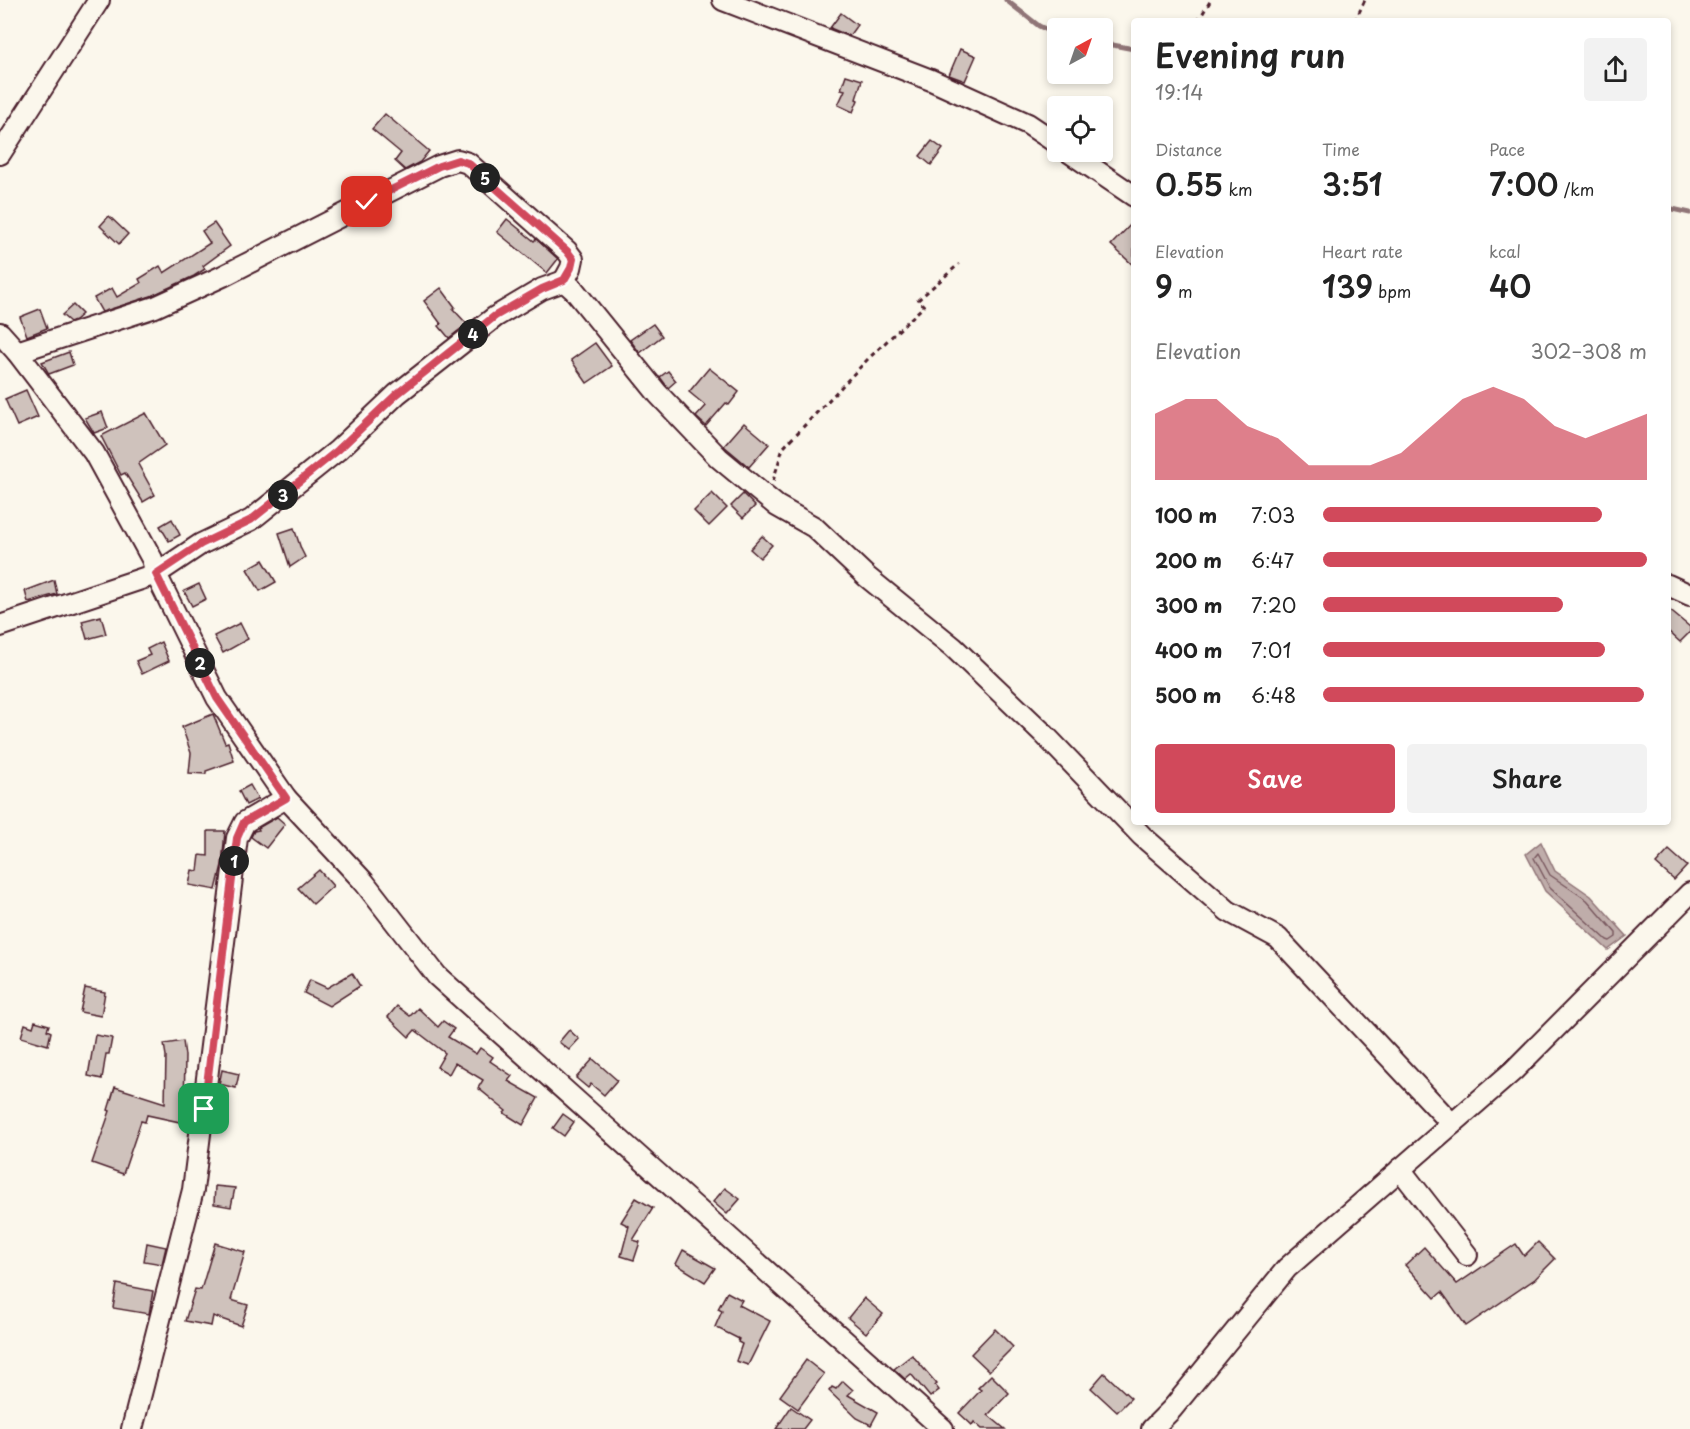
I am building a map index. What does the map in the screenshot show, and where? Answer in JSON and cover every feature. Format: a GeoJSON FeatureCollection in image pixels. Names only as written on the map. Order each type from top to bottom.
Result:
{"type":"FeatureCollection","features":[{"type":"Feature","properties":{"kind":"street"},"geometry":{"type":"LineString","coordinates":[[0,154],[99,0]]}},
{"type":"Feature","properties":{"kind":"street"},"geometry":{"type":"LineString","coordinates":[[723,0],[931,80],[1028,124],[1047,137]]}},
{"type":"Feature","properties":{"kind":"street"},"geometry":{"type":"LineString","coordinates":[[0,626],[156,574],[201,544],[251,520],[338,450],[397,394],[495,316],[542,289],[564,280],[573,259],[567,251],[468,163],[458,160],[439,166],[223,276],[155,307],[17,352]]}},
{"type":"Feature","properties":{"kind":"street"},"geometry":{"type":"LineString","coordinates":[[1084,162],[1131,194]]}},
{"type":"Feature","properties":{"kind":"street"},"geometry":{"type":"LineString","coordinates":[[564,280],[658,394],[719,458],[777,506],[814,527],[867,577],[953,647],[1043,733],[1131,824]]}},
{"type":"Feature","properties":{"kind":"street"},"geometry":{"type":"LineString","coordinates":[[0,333],[94,453],[152,559],[156,574],[217,698],[286,798],[364,882],[437,975],[943,1429]]}},
{"type":"Feature","properties":{"kind":"street"},"geometry":{"type":"LineString","coordinates":[[1671,586],[1690,595]]}},
{"type":"Feature","properties":{"kind":"street"},"geometry":{"type":"LineString","coordinates":[[132,1429],[194,1191],[237,838],[244,822],[286,798]]}},
{"type":"Feature","properties":{"kind":"street"},"geometry":{"type":"LineString","coordinates":[[1132,825],[1228,911],[1278,938],[1452,1124]]}},
{"type":"Feature","properties":{"kind":"street"},"geometry":{"type":"LineString","coordinates":[[1152,1429],[1172,1409],[1287,1268],[1513,1071],[1690,893]]}},
{"type":"Feature","properties":{"kind":"street"},"geometry":{"type":"LineString","coordinates":[[1400,1169],[1467,1255]]}},
{"type":"Feature","properties":{"kind":"path"},"geometry":{"type":"LineString","coordinates":[[1200,18],[1211,0]]}},
{"type":"Feature","properties":{"kind":"path"},"geometry":{"type":"LineString","coordinates":[[1356,18],[1365,0]]}},
{"type":"Feature","properties":{"kind":"path"},"geometry":{"type":"LineString","coordinates":[[777,506],[772,483],[783,448],[869,357],[924,306],[918,300],[959,264]]}},
{"type":"Feature","properties":{"kind":"water"},"geometry":{"type":"Polygon","coordinates":[[[1541,842],[1555,871],[1591,896],[1627,936],[1608,950],[1545,891],[1526,854],[1541,842]]]}},
{"type":"Feature","properties":{"kind":"building"},"geometry":{"type":"Polygon","coordinates":[[[841,13],[857,25],[849,36],[830,28],[841,13]]]}},
{"type":"Feature","properties":{"kind":"building"},"geometry":{"type":"Polygon","coordinates":[[[960,49],[976,56],[965,81],[949,75],[960,49]]]}},
{"type":"Feature","properties":{"kind":"building"},"geometry":{"type":"Polygon","coordinates":[[[846,75],[862,80],[853,112],[838,105],[845,90],[841,89],[846,75]]]}},
{"type":"Feature","properties":{"kind":"building"},"geometry":{"type":"Polygon","coordinates":[[[385,114],[429,151],[420,162],[405,170],[395,161],[401,153],[372,129],[385,114]]]}},
{"type":"Feature","properties":{"kind":"building"},"geometry":{"type":"Polygon","coordinates":[[[932,141],[943,149],[931,165],[920,156],[932,141]]]}},
{"type":"Feature","properties":{"kind":"building"},"geometry":{"type":"Polygon","coordinates":[[[109,216],[128,234],[119,244],[100,226],[109,216]]]}},
{"type":"Feature","properties":{"kind":"building"},"geometry":{"type":"Polygon","coordinates":[[[507,219],[534,241],[536,239],[558,259],[547,273],[497,232],[507,219]]]}},
{"type":"Feature","properties":{"kind":"building"},"geometry":{"type":"Polygon","coordinates":[[[214,223],[230,246],[203,266],[205,269],[151,296],[102,312],[94,298],[112,288],[117,297],[141,283],[139,279],[160,266],[164,273],[210,243],[202,231],[214,223]]]}},
{"type":"Feature","properties":{"kind":"building"},"geometry":{"type":"Polygon","coordinates":[[[1131,224],[1131,263],[1111,245],[1131,224]]]}},
{"type":"Feature","properties":{"kind":"building"},"geometry":{"type":"Polygon","coordinates":[[[441,288],[455,307],[453,309],[467,324],[449,338],[424,301],[441,288]]]}},
{"type":"Feature","properties":{"kind":"building"},"geometry":{"type":"Polygon","coordinates":[[[73,305],[82,314],[70,322],[62,315],[73,305]]]}},
{"type":"Feature","properties":{"kind":"building"},"geometry":{"type":"Polygon","coordinates":[[[40,309],[47,328],[27,336],[20,317],[40,309]]]}},
{"type":"Feature","properties":{"kind":"building"},"geometry":{"type":"Polygon","coordinates":[[[653,324],[662,336],[640,353],[630,340],[653,324]]]}},
{"type":"Feature","properties":{"kind":"building"},"geometry":{"type":"Polygon","coordinates":[[[595,343],[612,366],[587,383],[571,360],[595,343]]]}},
{"type":"Feature","properties":{"kind":"building"},"geometry":{"type":"Polygon","coordinates":[[[69,352],[73,365],[49,374],[42,362],[69,352]]]}},
{"type":"Feature","properties":{"kind":"building"},"geometry":{"type":"Polygon","coordinates":[[[709,368],[739,392],[729,405],[726,403],[706,426],[696,417],[706,406],[689,392],[709,368]]]}},
{"type":"Feature","properties":{"kind":"building"},"geometry":{"type":"Polygon","coordinates":[[[668,371],[676,381],[668,388],[660,377],[668,371]]]}},
{"type":"Feature","properties":{"kind":"building"},"geometry":{"type":"Polygon","coordinates":[[[26,390],[38,417],[17,426],[5,399],[26,390]]]}},
{"type":"Feature","properties":{"kind":"building"},"geometry":{"type":"Polygon","coordinates":[[[102,412],[108,428],[94,433],[85,418],[102,412]]]}},
{"type":"Feature","properties":{"kind":"building"},"geometry":{"type":"Polygon","coordinates":[[[146,413],[165,445],[138,464],[155,495],[143,502],[125,473],[121,475],[101,436],[146,413]]]}},
{"type":"Feature","properties":{"kind":"building"},"geometry":{"type":"Polygon","coordinates":[[[744,423],[769,444],[749,467],[724,446],[744,423]]]}},
{"type":"Feature","properties":{"kind":"building"},"geometry":{"type":"Polygon","coordinates":[[[712,493],[727,508],[709,526],[694,511],[712,493]]]}},
{"type":"Feature","properties":{"kind":"building"},"geometry":{"type":"Polygon","coordinates":[[[743,494],[755,506],[743,518],[731,506],[743,494]]]}},
{"type":"Feature","properties":{"kind":"building"},"geometry":{"type":"Polygon","coordinates":[[[172,519],[180,535],[169,541],[160,526],[172,519]]]}},
{"type":"Feature","properties":{"kind":"building"},"geometry":{"type":"Polygon","coordinates":[[[294,528],[305,557],[290,567],[279,533],[294,528]]]}},
{"type":"Feature","properties":{"kind":"building"},"geometry":{"type":"Polygon","coordinates":[[[762,536],[772,545],[760,558],[750,549],[762,536]]]}},
{"type":"Feature","properties":{"kind":"building"},"geometry":{"type":"Polygon","coordinates":[[[263,560],[276,582],[260,591],[247,569],[263,560]]]}},
{"type":"Feature","properties":{"kind":"building"},"geometry":{"type":"Polygon","coordinates":[[[54,580],[57,594],[28,602],[25,591],[54,580]]]}},
{"type":"Feature","properties":{"kind":"building"},"geometry":{"type":"Polygon","coordinates":[[[199,584],[206,599],[192,606],[184,591],[199,584]]]}},
{"type":"Feature","properties":{"kind":"building"},"geometry":{"type":"Polygon","coordinates":[[[1671,611],[1690,627],[1690,632],[1680,642],[1671,634],[1671,611]]]}},
{"type":"Feature","properties":{"kind":"building"},"geometry":{"type":"Polygon","coordinates":[[[101,616],[106,634],[87,639],[82,621],[101,616]]]}},
{"type":"Feature","properties":{"kind":"building"},"geometry":{"type":"Polygon","coordinates":[[[240,623],[248,639],[223,653],[214,636],[240,623]]]}},
{"type":"Feature","properties":{"kind":"building"},"geometry":{"type":"Polygon","coordinates":[[[161,642],[169,661],[142,674],[136,661],[150,655],[147,649],[161,642]]]}},
{"type":"Feature","properties":{"kind":"building"},"geometry":{"type":"Polygon","coordinates":[[[213,714],[225,743],[228,742],[234,761],[206,771],[206,774],[189,773],[191,753],[182,727],[213,714]]]}},
{"type":"Feature","properties":{"kind":"building"},"geometry":{"type":"Polygon","coordinates":[[[250,785],[258,799],[246,805],[239,791],[250,785]]]}},
{"type":"Feature","properties":{"kind":"building"},"geometry":{"type":"Polygon","coordinates":[[[277,817],[285,824],[266,848],[251,837],[254,831],[277,817]]]}},
{"type":"Feature","properties":{"kind":"building"},"geometry":{"type":"Polygon","coordinates":[[[208,831],[225,831],[222,865],[216,890],[189,885],[192,870],[198,871],[200,855],[208,856],[208,831]]]}},
{"type":"Feature","properties":{"kind":"building"},"geometry":{"type":"Polygon","coordinates":[[[1669,850],[1687,866],[1674,880],[1656,864],[1669,850]]]}},
{"type":"Feature","properties":{"kind":"building"},"geometry":{"type":"Polygon","coordinates":[[[319,870],[333,886],[313,904],[298,888],[319,870]]]}},
{"type":"Feature","properties":{"kind":"building"},"geometry":{"type":"Polygon","coordinates":[[[352,973],[360,986],[329,1006],[304,993],[310,980],[327,988],[352,973]]]}},
{"type":"Feature","properties":{"kind":"building"},"geometry":{"type":"Polygon","coordinates":[[[85,988],[105,992],[101,1016],[80,1012],[85,988]]]}},
{"type":"Feature","properties":{"kind":"building"},"geometry":{"type":"Polygon","coordinates":[[[397,1006],[410,1016],[418,1008],[438,1027],[443,1021],[454,1029],[448,1037],[476,1054],[480,1048],[493,1057],[490,1061],[512,1076],[508,1081],[538,1098],[523,1125],[504,1113],[506,1111],[478,1088],[483,1080],[455,1063],[449,1074],[437,1067],[445,1053],[415,1030],[409,1037],[388,1017],[397,1006]]]}},
{"type":"Feature","properties":{"kind":"building"},"geometry":{"type":"Polygon","coordinates":[[[35,1021],[49,1025],[47,1030],[51,1032],[48,1045],[21,1037],[25,1024],[33,1027],[35,1021]]]}},
{"type":"Feature","properties":{"kind":"building"},"geometry":{"type":"Polygon","coordinates":[[[569,1030],[579,1039],[569,1050],[559,1042],[569,1030]]]}},
{"type":"Feature","properties":{"kind":"building"},"geometry":{"type":"Polygon","coordinates":[[[95,1035],[112,1038],[109,1054],[106,1054],[102,1079],[88,1076],[95,1035]]]}},
{"type":"Feature","properties":{"kind":"building"},"geometry":{"type":"Polygon","coordinates":[[[183,1041],[184,1109],[191,1110],[189,1124],[147,1115],[145,1122],[141,1121],[123,1174],[92,1163],[110,1111],[108,1110],[115,1087],[165,1103],[164,1044],[183,1041]]]}},
{"type":"Feature","properties":{"kind":"building"},"geometry":{"type":"Polygon","coordinates":[[[593,1059],[617,1080],[604,1095],[591,1084],[588,1088],[576,1078],[593,1059]]]}},
{"type":"Feature","properties":{"kind":"building"},"geometry":{"type":"Polygon","coordinates":[[[222,1070],[239,1074],[236,1088],[219,1084],[222,1070]]]}},
{"type":"Feature","properties":{"kind":"building"},"geometry":{"type":"Polygon","coordinates":[[[563,1114],[574,1122],[564,1136],[553,1128],[563,1114]]]}},
{"type":"Feature","properties":{"kind":"building"},"geometry":{"type":"Polygon","coordinates":[[[215,1186],[235,1188],[231,1207],[214,1204],[215,1186]]]}},
{"type":"Feature","properties":{"kind":"building"},"geometry":{"type":"Polygon","coordinates":[[[725,1188],[740,1199],[727,1214],[713,1202],[725,1188]]]}},
{"type":"Feature","properties":{"kind":"building"},"geometry":{"type":"Polygon","coordinates":[[[636,1198],[653,1208],[633,1240],[640,1242],[634,1260],[621,1256],[629,1226],[621,1222],[636,1198]]]}},
{"type":"Feature","properties":{"kind":"building"},"geometry":{"type":"Polygon","coordinates":[[[1538,1242],[1555,1259],[1535,1279],[1466,1326],[1442,1292],[1435,1298],[1405,1265],[1424,1247],[1457,1284],[1516,1244],[1524,1256],[1538,1242]]]}},
{"type":"Feature","properties":{"kind":"building"},"geometry":{"type":"Polygon","coordinates":[[[147,1243],[166,1247],[162,1264],[144,1261],[147,1243]]]}},
{"type":"Feature","properties":{"kind":"building"},"geometry":{"type":"Polygon","coordinates":[[[215,1243],[245,1252],[231,1300],[248,1305],[241,1326],[213,1316],[211,1326],[185,1321],[195,1289],[201,1290],[215,1243]]]}},
{"type":"Feature","properties":{"kind":"building"},"geometry":{"type":"Polygon","coordinates":[[[683,1250],[715,1268],[705,1282],[676,1264],[683,1250]]]}},
{"type":"Feature","properties":{"kind":"building"},"geometry":{"type":"Polygon","coordinates":[[[117,1284],[153,1291],[149,1314],[113,1308],[117,1284]]]}},
{"type":"Feature","properties":{"kind":"building"},"geometry":{"type":"Polygon","coordinates":[[[727,1292],[742,1300],[739,1305],[770,1321],[748,1365],[736,1361],[742,1344],[738,1342],[739,1339],[715,1327],[722,1311],[718,1309],[727,1292]]]}},
{"type":"Feature","properties":{"kind":"building"},"geometry":{"type":"Polygon","coordinates":[[[864,1298],[883,1314],[866,1333],[848,1318],[864,1298]]]}},
{"type":"Feature","properties":{"kind":"building"},"geometry":{"type":"Polygon","coordinates":[[[995,1329],[1013,1347],[989,1371],[971,1354],[995,1329]]]}},
{"type":"Feature","properties":{"kind":"building"},"geometry":{"type":"Polygon","coordinates":[[[912,1355],[937,1384],[935,1385],[939,1390],[930,1397],[911,1374],[905,1379],[894,1369],[912,1355]]]}},
{"type":"Feature","properties":{"kind":"building"},"geometry":{"type":"Polygon","coordinates":[[[806,1360],[824,1374],[798,1409],[780,1396],[806,1360]]]}},
{"type":"Feature","properties":{"kind":"building"},"geometry":{"type":"Polygon","coordinates":[[[1104,1373],[1131,1398],[1117,1412],[1091,1388],[1104,1373]]]}},
{"type":"Feature","properties":{"kind":"building"},"geometry":{"type":"Polygon","coordinates":[[[991,1375],[1009,1393],[988,1415],[1005,1429],[982,1429],[974,1422],[972,1425],[959,1413],[981,1390],[978,1388],[991,1375]]]}},
{"type":"Feature","properties":{"kind":"building"},"geometry":{"type":"Polygon","coordinates":[[[843,1381],[853,1390],[848,1395],[878,1412],[871,1425],[857,1418],[829,1391],[832,1387],[836,1389],[843,1381]]]}},
{"type":"Feature","properties":{"kind":"building"},"geometry":{"type":"Polygon","coordinates":[[[791,1407],[810,1420],[803,1429],[776,1429],[791,1407]]]}},
{"type":"Feature","properties":{"kind":"waterway"},"geometry":{"type":"LineString","coordinates":[[1006,0],[1047,30]]}},
{"type":"Feature","properties":{"kind":"waterway"},"geometry":{"type":"LineString","coordinates":[[1113,45],[1131,48]]}},
{"type":"Feature","properties":{"kind":"waterway"},"geometry":{"type":"LineString","coordinates":[[1671,209],[1690,213]]}},
{"type":"Feature","properties":{"kind":"route"},"geometry":{"type":"LineString","coordinates":[[204,1109],[237,838],[244,822],[286,798],[217,698],[156,574],[201,544],[251,520],[338,450],[397,394],[495,316],[542,289],[564,280],[573,259],[567,251],[468,163],[458,160],[439,166],[367,202]]}}]}
